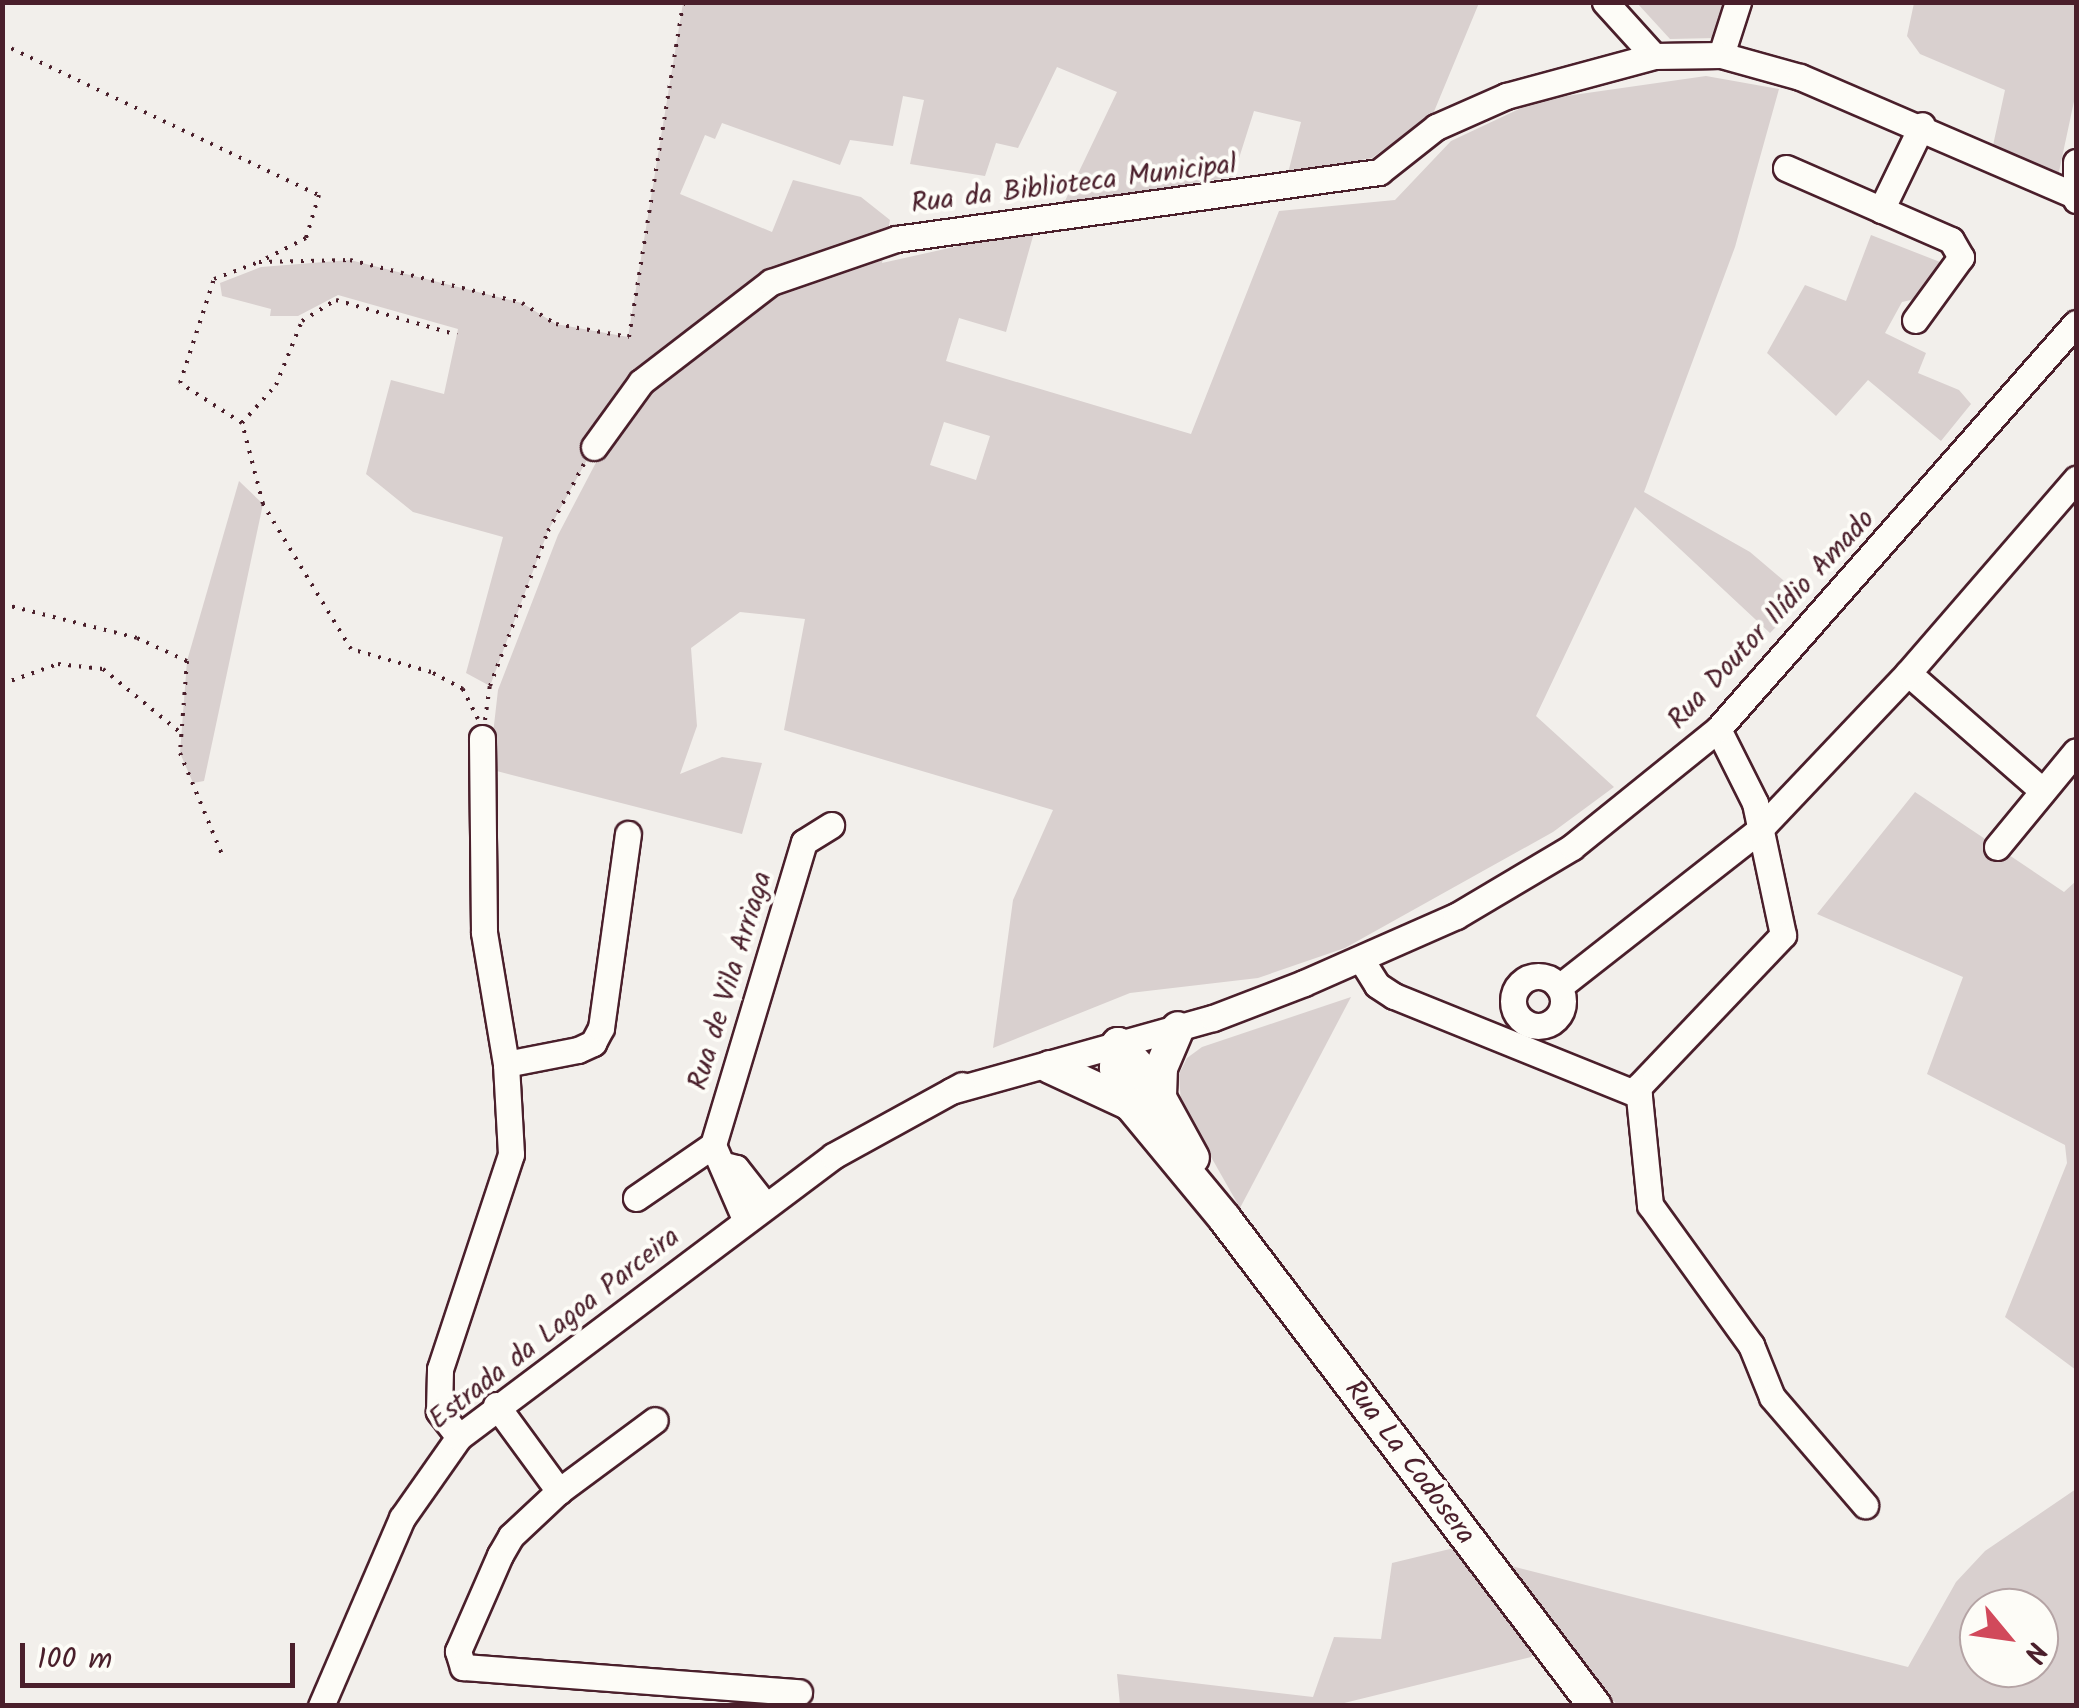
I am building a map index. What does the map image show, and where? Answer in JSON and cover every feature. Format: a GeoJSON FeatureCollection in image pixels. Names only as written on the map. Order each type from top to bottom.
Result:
{"type":"FeatureCollection","features":[{"type":"Feature","properties":{"kind":"main road"},"geometry":{"type":"LineString","coordinates":[[1050,1067],[1145,1100],[1178,1028]]}},
{"type":"Feature","properties":{"kind":"main road","name":"Rua La Codosera"},"geometry":{"type":"LineString","coordinates":[[1117,1036],[1116,1068],[1145,1100],[1225,1219],[1595,1706]]}},
{"type":"Feature","properties":{"kind":"street"},"geometry":{"type":"LineString","coordinates":[[1604,2],[1654,56]]}},
{"type":"Feature","properties":{"kind":"street"},"geometry":{"type":"LineString","coordinates":[[1721,55],[1738,2]]}},
{"type":"Feature","properties":{"kind":"street","name":"Rua da Biblioteca Municipal"},"geometry":{"type":"LineString","coordinates":[[594,447],[641,382],[771,282],[896,238],[1035,214],[1296,188],[1379,172],[1436,127],[1506,96],[1654,56],[1721,55],[1800,77],[1922,125],[2076,197]]}},
{"type":"Feature","properties":{"kind":"street"},"geometry":{"type":"LineString","coordinates":[[1881,210],[1922,125]]}},
{"type":"Feature","properties":{"kind":"street"},"geometry":{"type":"LineString","coordinates":[[2076,162],[2076,197]]}},
{"type":"Feature","properties":{"kind":"street"},"geometry":{"type":"LineString","coordinates":[[1786,168],[1951,240],[1961,257],[1915,320]]}},
{"type":"Feature","properties":{"kind":"street","name":"Rua Doutor Ilídio Amado"},"geometry":{"type":"LineString","coordinates":[[950,1091],[1050,1067],[1117,1036],[1178,1028],[1362,961],[1456,916],[1572,846],[1718,729],[2076,324]]}},
{"type":"Feature","properties":{"kind":"street"},"geometry":{"type":"LineString","coordinates":[[1559,987],[1758,830],[1908,672],[2076,479]]}},
{"type":"Feature","properties":{"kind":"street"},"geometry":{"type":"LineString","coordinates":[[1908,672],[2043,791]]}},
{"type":"Feature","properties":{"kind":"street"},"geometry":{"type":"LineString","coordinates":[[1718,729],[1746,774],[1784,917],[1783,935],[1711,1016],[1657,1062],[1639,1095],[1650,1205],[1751,1345],[1772,1397],[1865,1504]]}},
{"type":"Feature","properties":{"kind":"street"},"geometry":{"type":"LineString","coordinates":[[459,1437],[439,1411],[440,1370],[511,1154],[506,1064],[484,932],[482,738]]}},
{"type":"Feature","properties":{"kind":"street"},"geometry":{"type":"LineString","coordinates":[[1996,846],[2076,751]]}},
{"type":"Feature","properties":{"kind":"street","name":"Rua de Vila Arriaga"},"geometry":{"type":"LineString","coordinates":[[719,1155],[804,842],[831,826]]}},
{"type":"Feature","properties":{"kind":"street"},"geometry":{"type":"LineString","coordinates":[[506,1064],[593,1044],[601,1028],[628,834]]}},
{"type":"Feature","properties":{"kind":"street"},"geometry":{"type":"LineString","coordinates":[[1362,961],[1394,996],[1639,1095]]}},
{"type":"Feature","properties":{"kind":"street","name":"Rua Doutor Ilídio Amado"},"geometry":{"type":"LineString","coordinates":[[834,1156],[995,1068],[1117,1036],[1212,1002],[1248,1001]]}},
{"type":"Feature","properties":{"kind":"street"},"geometry":{"type":"LineString","coordinates":[[636,1198],[719,1155],[755,1212]]}},
{"type":"Feature","properties":{"kind":"street","name":"Estrada da Lagoa Parceira"},"geometry":{"type":"LineString","coordinates":[[321,1706],[402,1518],[459,1437],[834,1156]]}},
{"type":"Feature","properties":{"kind":"street"},"geometry":{"type":"LineString","coordinates":[[496,1406],[559,1491]]}},
{"type":"Feature","properties":{"kind":"street"},"geometry":{"type":"LineString","coordinates":[[654,1420],[559,1491],[511,1536],[458,1652],[463,1667],[799,1692]]}},
{"type":"Feature","properties":{"kind":"path"},"geometry":{"type":"LineString","coordinates":[[259,262],[350,260],[522,303],[556,324],[629,337],[684,2]]}},
{"type":"Feature","properties":{"kind":"path"},"geometry":{"type":"LineString","coordinates":[[2,44],[319,196],[306,238],[214,279],[180,383],[242,423],[263,504],[352,649],[432,672],[463,689],[482,738]]}},
{"type":"Feature","properties":{"kind":"path"},"geometry":{"type":"LineString","coordinates":[[242,423],[276,386],[302,321],[336,300],[457,334]]}},
{"type":"Feature","properties":{"kind":"path"},"geometry":{"type":"LineString","coordinates":[[482,738],[490,686],[522,597],[548,531],[594,447]]}},
{"type":"Feature","properties":{"kind":"path"},"geometry":{"type":"LineString","coordinates":[[2,604],[137,638],[187,660],[180,754],[224,857]]}},
{"type":"Feature","properties":{"kind":"path"},"geometry":{"type":"LineString","coordinates":[[2,684],[58,664],[103,669],[182,733]]}},
{"type":"Feature","properties":{"kind":"shaded area"},"geometry":{"type":"Polygon","coordinates":[[[683,3],[1479,3],[1433,114],[1372,158],[1288,173],[1301,122],[1254,111],[1233,177],[1064,203],[1117,92],[1057,67],[1018,148],[996,143],[985,176],[910,164],[924,100],[903,96],[893,146],[850,140],[840,165],[722,123],[715,139],[705,135],[680,194],[772,232],[793,180],[861,197],[890,220],[882,263],[1035,229],[1006,332],[959,318],[946,361],[1191,434],[1279,211],[1395,200],[1451,141],[1538,100],[1706,76],[1779,89],[1735,247],[1644,492],[1750,552],[1783,580],[1798,604],[1770,633],[1635,507],[1536,716],[1614,787],[1553,832],[1345,948],[1258,978],[1130,993],[993,1048],[1013,900],[1053,810],[784,730],[805,619],[740,612],[691,648],[697,726],[680,774],[722,757],[762,763],[742,834],[489,769],[498,690],[558,535],[602,451],[594,447],[548,531],[490,686],[466,673],[503,537],[413,512],[366,474],[391,380],[444,394],[458,329],[338,295],[298,316],[270,316],[271,309],[222,296],[220,283],[261,267],[350,260],[522,303],[556,324],[628,337],[683,3]],[[944,422],[930,465],[976,480],[990,436],[944,422]]]}},
{"type":"Feature","properties":{"kind":"shaded area"},"geometry":{"type":"Polygon","coordinates":[[[1637,3],[1727,3],[1716,38],[1670,39],[1637,3]]]}},
{"type":"Feature","properties":{"kind":"shaded area"},"geometry":{"type":"Polygon","coordinates":[[[1914,3],[2076,3],[2076,92],[2057,181],[1992,150],[2005,90],[1920,54],[1907,36],[1914,3]]]}},
{"type":"Feature","properties":{"kind":"shaded area"},"geometry":{"type":"Polygon","coordinates":[[[1871,235],[1940,262],[1920,298],[1902,302],[1885,333],[1926,353],[1918,373],[1959,390],[1971,404],[1941,441],[1868,380],[1836,416],[1767,353],[1805,285],[1846,301],[1871,235]]]}},
{"type":"Feature","properties":{"kind":"shaded area"},"geometry":{"type":"Polygon","coordinates":[[[239,481],[263,504],[204,781],[193,783],[180,753],[187,661],[239,481]]]}},
{"type":"Feature","properties":{"kind":"shaded area"},"geometry":{"type":"Polygon","coordinates":[[[1915,792],[2064,892],[2076,881],[2076,1370],[2005,1317],[2067,1163],[2065,1145],[1927,1074],[1963,977],[1817,914],[1915,792]]]}},
{"type":"Feature","properties":{"kind":"shaded area"},"geometry":{"type":"Polygon","coordinates":[[[1351,997],[1240,1208],[1181,1104],[1179,1074],[1187,1058],[1202,1047],[1351,997]]]}},
{"type":"Feature","properties":{"kind":"shaded area"},"geometry":{"type":"Polygon","coordinates":[[[2076,1489],[2076,1705],[1617,1705],[1511,1566],[1908,1667],[1956,1582],[1985,1551],[2076,1489]]]}},
{"type":"Feature","properties":{"kind":"shaded area"},"geometry":{"type":"Polygon","coordinates":[[[1454,1548],[1534,1653],[1531,1657],[1332,1706],[1120,1705],[1117,1674],[1313,1697],[1334,1637],[1381,1639],[1392,1563],[1454,1548]]]}}]}
